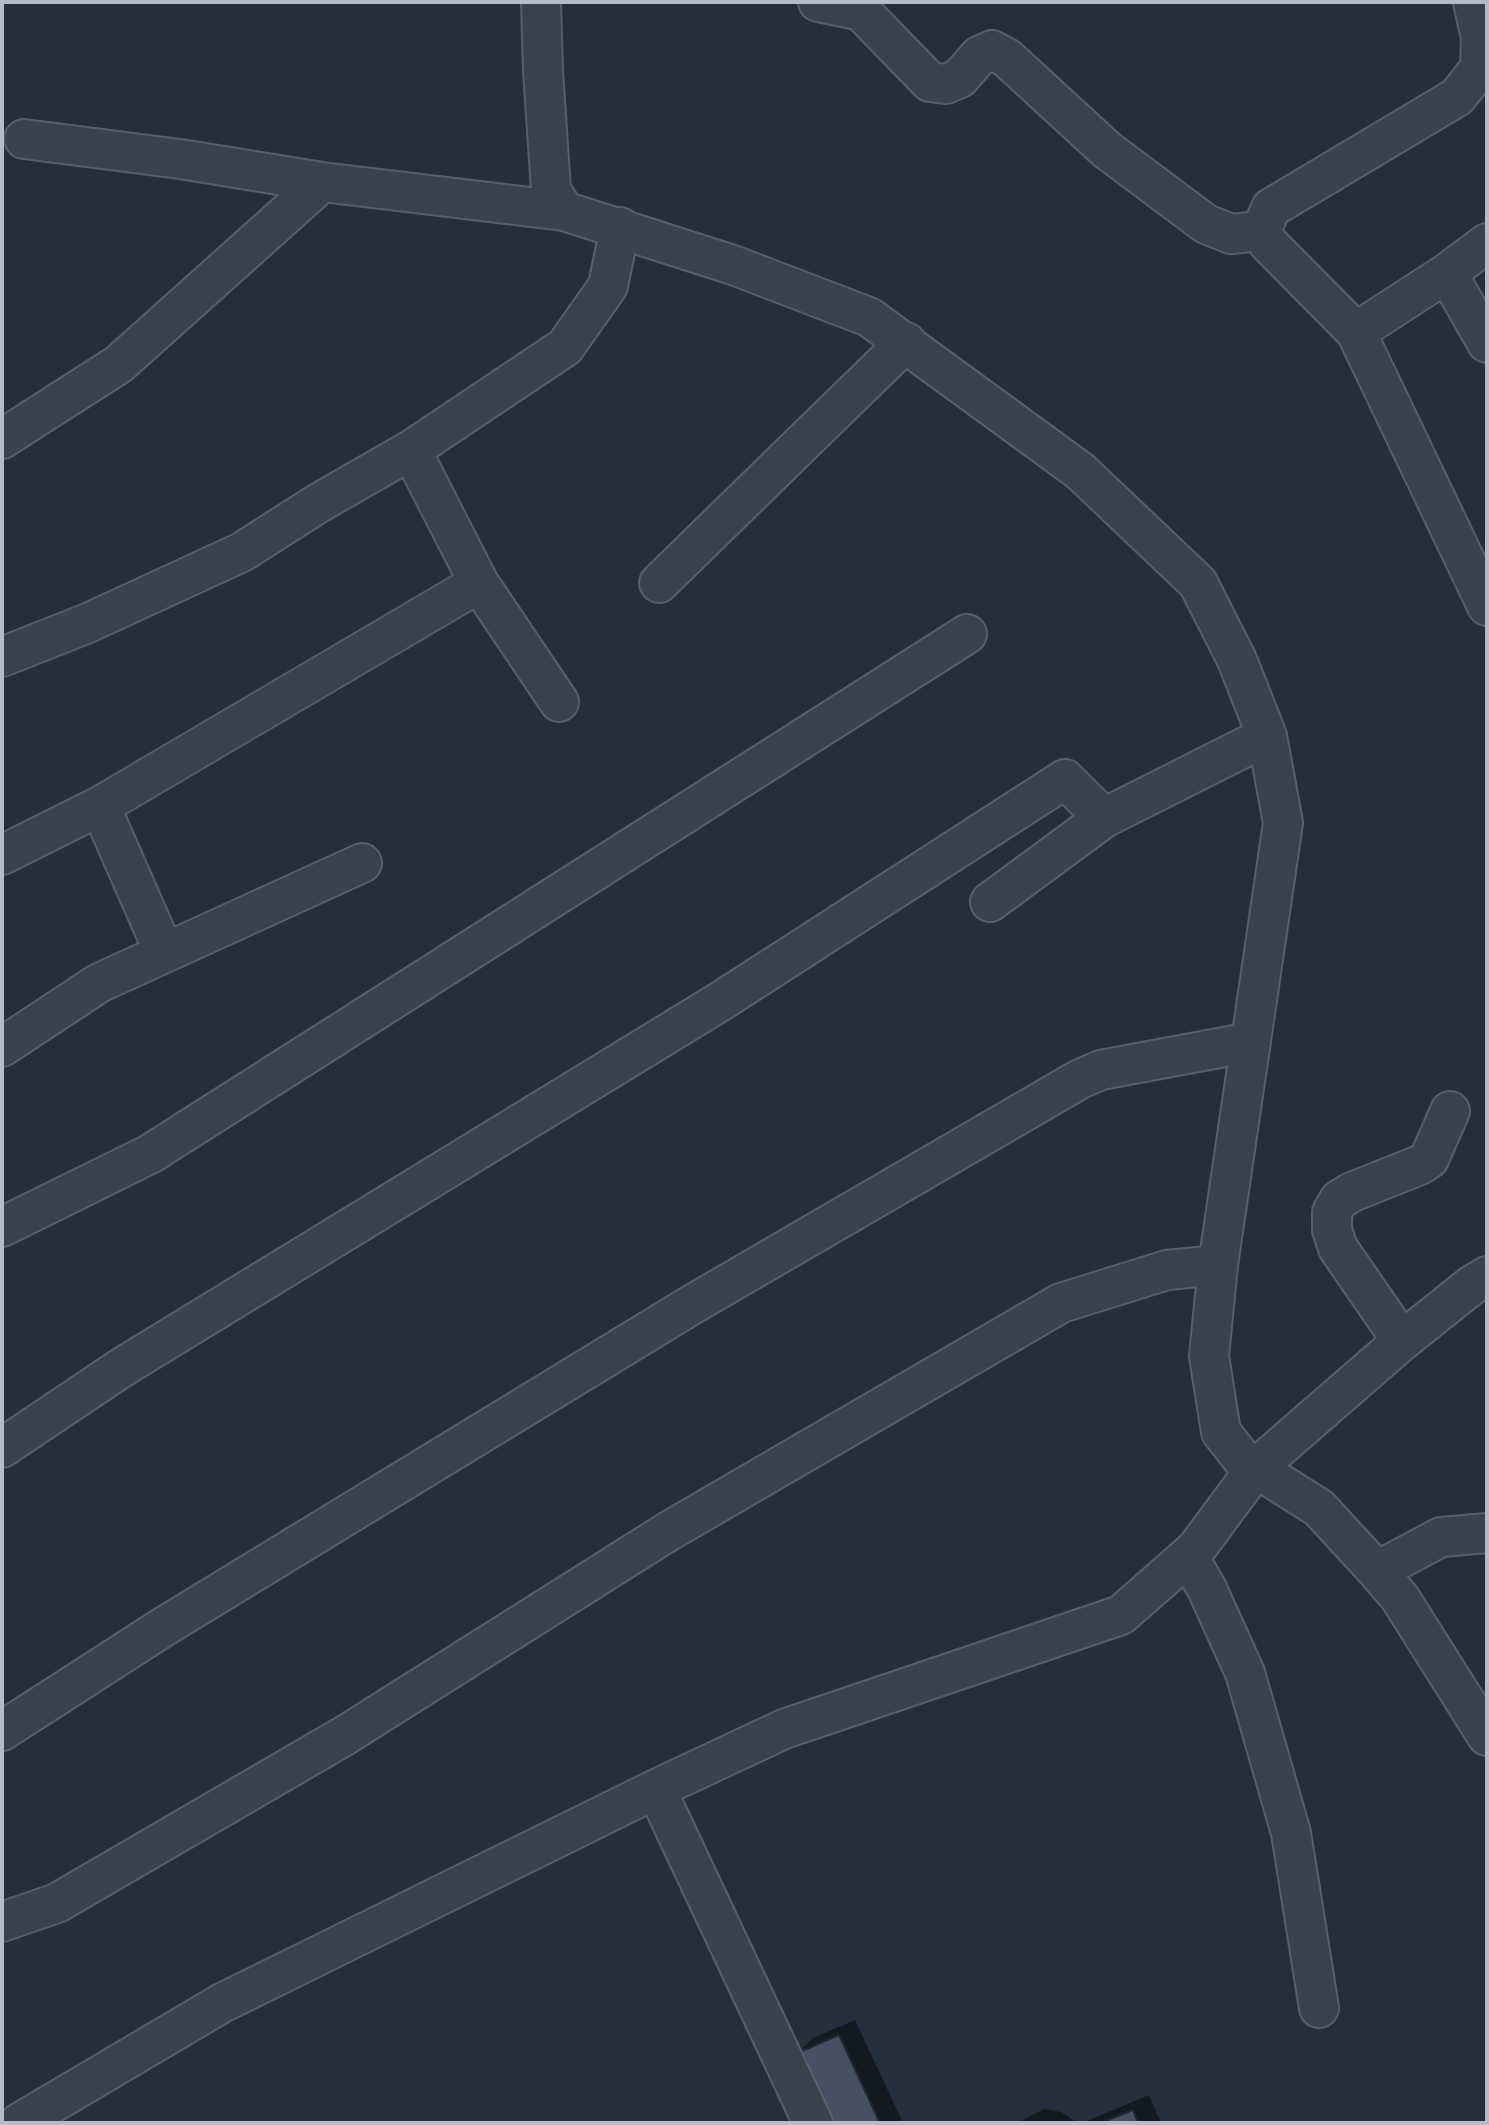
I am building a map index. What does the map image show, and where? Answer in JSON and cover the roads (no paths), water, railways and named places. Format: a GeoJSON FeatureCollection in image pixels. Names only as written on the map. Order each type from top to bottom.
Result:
{"type":"FeatureCollection","features":[{"type":"Feature","properties":{"kind":"street"},"geometry":{"type":"LineString","coordinates":[[541,2],[551,190],[564,211]]}},
{"type":"Feature","properties":{"kind":"street"},"geometry":{"type":"LineString","coordinates":[[818,2],[863,7],[930,82],[946,84],[960,78],[979,56],[992,50],[1007,58],[1107,150],[1206,224],[1231,234],[1261,231]]}},
{"type":"Feature","properties":{"kind":"street"},"geometry":{"type":"LineString","coordinates":[[1261,231],[1271,208],[1457,97],[1479,68],[1481,38],[1473,2]]}},
{"type":"Feature","properties":{"kind":"street"},"geometry":{"type":"LineString","coordinates":[[24,139],[180,159],[321,182],[564,211],[733,265],[869,317],[906,342],[1080,471],[1198,583],[1237,660],[1267,736],[1283,824],[1218,1265],[1209,1356],[1221,1432],[1243,1460],[1319,1508],[1400,1598],[1481,1712]]}},
{"type":"Feature","properties":{"kind":"street"},"geometry":{"type":"LineString","coordinates":[[2,439],[120,364],[321,182]]}},
{"type":"Feature","properties":{"kind":"street"},"geometry":{"type":"LineString","coordinates":[[2,657],[88,623],[242,552],[317,504],[411,450],[565,347],[608,286],[620,227]]}},
{"type":"Feature","properties":{"kind":"street"},"geometry":{"type":"LineString","coordinates":[[1261,231],[1268,243],[1356,332],[1487,606]]}},
{"type":"Feature","properties":{"kind":"street"},"geometry":{"type":"LineString","coordinates":[[1356,332],[1447,274],[1487,243]]}},
{"type":"Feature","properties":{"kind":"street"},"geometry":{"type":"LineString","coordinates":[[1447,274],[1487,343]]}},
{"type":"Feature","properties":{"kind":"street"},"geometry":{"type":"LineString","coordinates":[[659,583],[906,342]]}},
{"type":"Feature","properties":{"kind":"street"},"geometry":{"type":"LineString","coordinates":[[411,450],[479,583],[559,702]]}},
{"type":"Feature","properties":{"kind":"street"},"geometry":{"type":"LineString","coordinates":[[2,855],[100,806],[479,583]]}},
{"type":"Feature","properties":{"kind":"street"},"geometry":{"type":"LineString","coordinates":[[2,1227],[150,1154],[967,634]]}},
{"type":"Feature","properties":{"kind":"street"},"geometry":{"type":"LineString","coordinates":[[990,902],[1104,818],[1267,736]]}},
{"type":"Feature","properties":{"kind":"street"},"geometry":{"type":"LineString","coordinates":[[2,1448],[121,1368],[722,1001],[1065,779],[1104,818]]}},
{"type":"Feature","properties":{"kind":"street"},"geometry":{"type":"LineString","coordinates":[[100,806],[164,953]]}},
{"type":"Feature","properties":{"kind":"street"},"geometry":{"type":"LineString","coordinates":[[2,1047],[99,983],[362,863]]}},
{"type":"Feature","properties":{"kind":"street"},"geometry":{"type":"LineString","coordinates":[[2,1731],[165,1626],[693,1304],[1080,1079],[1114,1068],[1251,1042]]}},
{"type":"Feature","properties":{"kind":"street"},"geometry":{"type":"LineString","coordinates":[[1402,1341],[1338,1248],[1332,1230],[1332,1212],[1339,1200],[1352,1192],[1420,1165],[1429,1158],[1450,1111]]}},
{"type":"Feature","properties":{"kind":"street"},"geometry":{"type":"LineString","coordinates":[[2,1922],[57,1903],[344,1736],[669,1531],[1061,1303],[1167,1270],[1218,1265]]}},
{"type":"Feature","properties":{"kind":"street"},"geometry":{"type":"LineString","coordinates":[[19,2123],[222,2003],[656,1789],[784,1729],[1121,1615],[1196,1549],[1256,1468],[1402,1341],[1487,1276]]}},
{"type":"Feature","properties":{"kind":"street"},"geometry":{"type":"LineString","coordinates":[[1377,1571],[1441,1536],[1487,1533]]}},
{"type":"Feature","properties":{"kind":"street"},"geometry":{"type":"LineString","coordinates":[[1188,1556],[1207,1589],[1245,1673],[1276,1779],[1291,1833],[1319,2008]]}},
{"type":"Feature","properties":{"kind":"street"},"geometry":{"type":"LineString","coordinates":[[656,1789],[813,2123]]}}]}
